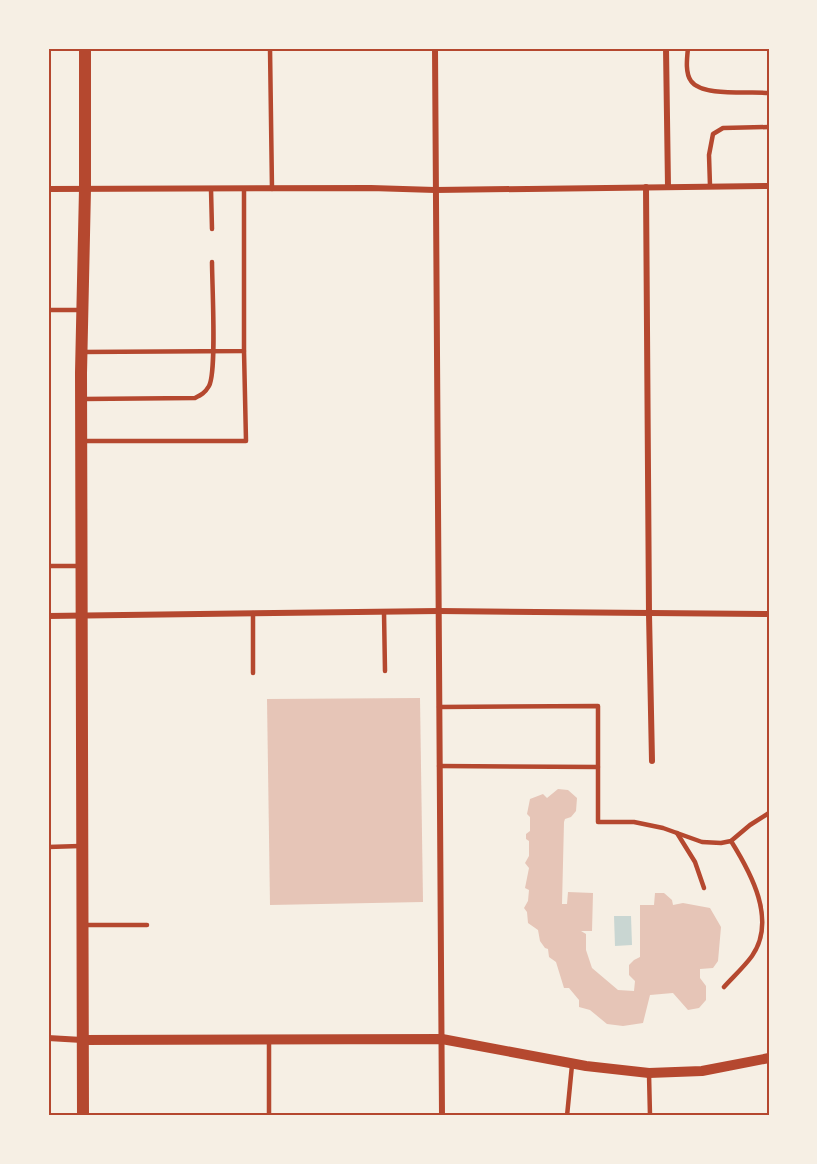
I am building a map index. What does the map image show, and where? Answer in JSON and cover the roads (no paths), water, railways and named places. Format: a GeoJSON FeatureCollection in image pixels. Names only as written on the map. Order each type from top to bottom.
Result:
{"type":"FeatureCollection","features":[{"type":"Feature","properties":{"kind":"main road"},"geometry":{"type":"LineString","coordinates":[[83,1116],[81,352],[85,189],[85,48]]}},
{"type":"Feature","properties":{"kind":"street"},"geometry":{"type":"LineString","coordinates":[[435,48],[442,1116]]}},
{"type":"Feature","properties":{"kind":"street"},"geometry":{"type":"LineString","coordinates":[[666,48],[668,187]]}},
{"type":"Feature","properties":{"kind":"street"},"geometry":{"type":"LineString","coordinates":[[48,189],[370,188],[435,190],[769,186]]}},
{"type":"Feature","properties":{"kind":"street"},"geometry":{"type":"LineString","coordinates":[[646,187],[652,761]]}},
{"type":"Feature","properties":{"kind":"street"},"geometry":{"type":"LineString","coordinates":[[48,616],[439,611],[769,614]]}},
{"type":"Feature","properties":{"kind":"street"},"geometry":{"type":"LineString","coordinates":[[48,1038],[82,1040],[442,1039],[572,1063],[650,1073],[702,1071],[769,1058]]}},
{"type":"Feature","properties":{"kind":"lane"},"geometry":{"type":"LineString","coordinates":[[270,48],[272,189]]}},
{"type":"Feature","properties":{"kind":"lane"},"geometry":{"type":"LineString","coordinates":[[688,48],[687,67],[690,80],[698,87],[715,92],[769,93]]}},
{"type":"Feature","properties":{"kind":"lane"},"geometry":{"type":"LineString","coordinates":[[710,186],[713,134],[723,128],[769,127]]}},
{"type":"Feature","properties":{"kind":"lane"},"geometry":{"type":"LineString","coordinates":[[211,189],[212,229]]}},
{"type":"Feature","properties":{"kind":"lane"},"geometry":{"type":"LineString","coordinates":[[81,441],[246,441],[244,189]]}},
{"type":"Feature","properties":{"kind":"lane"},"geometry":{"type":"LineString","coordinates":[[81,399],[195,398],[203,395],[210,384],[212,262]]}},
{"type":"Feature","properties":{"kind":"lane"},"geometry":{"type":"LineString","coordinates":[[48,310],[82,310]]}},
{"type":"Feature","properties":{"kind":"lane"},"geometry":{"type":"LineString","coordinates":[[81,352],[244,351]]}},
{"type":"Feature","properties":{"kind":"lane"},"geometry":{"type":"LineString","coordinates":[[48,566],[81,566]]}},
{"type":"Feature","properties":{"kind":"lane"},"geometry":{"type":"LineString","coordinates":[[384,612],[385,671]]}},
{"type":"Feature","properties":{"kind":"lane"},"geometry":{"type":"LineString","coordinates":[[253,613],[253,674]]}},
{"type":"Feature","properties":{"kind":"lane"},"geometry":{"type":"LineString","coordinates":[[439,707],[598,706],[598,822],[634,822],[702,842],[721,843],[731,841],[769,813]]}},
{"type":"Feature","properties":{"kind":"lane"},"geometry":{"type":"LineString","coordinates":[[440,766],[598,767]]}},
{"type":"Feature","properties":{"kind":"lane"},"geometry":{"type":"LineString","coordinates":[[677,833],[695,862],[704,888]]}},
{"type":"Feature","properties":{"kind":"lane"},"geometry":{"type":"LineString","coordinates":[[724,987],[753,955],[762,923],[759,899],[753,879],[731,841]]}},
{"type":"Feature","properties":{"kind":"lane"},"geometry":{"type":"LineString","coordinates":[[48,847],[82,846]]}},
{"type":"Feature","properties":{"kind":"lane"},"geometry":{"type":"LineString","coordinates":[[83,925],[147,925]]}},
{"type":"Feature","properties":{"kind":"lane"},"geometry":{"type":"LineString","coordinates":[[269,1040],[269,1116]]}},
{"type":"Feature","properties":{"kind":"lane"},"geometry":{"type":"LineString","coordinates":[[567,1116],[572,1063]]}},
{"type":"Feature","properties":{"kind":"lane"},"geometry":{"type":"LineString","coordinates":[[650,1073],[650,1116]]}}]}
